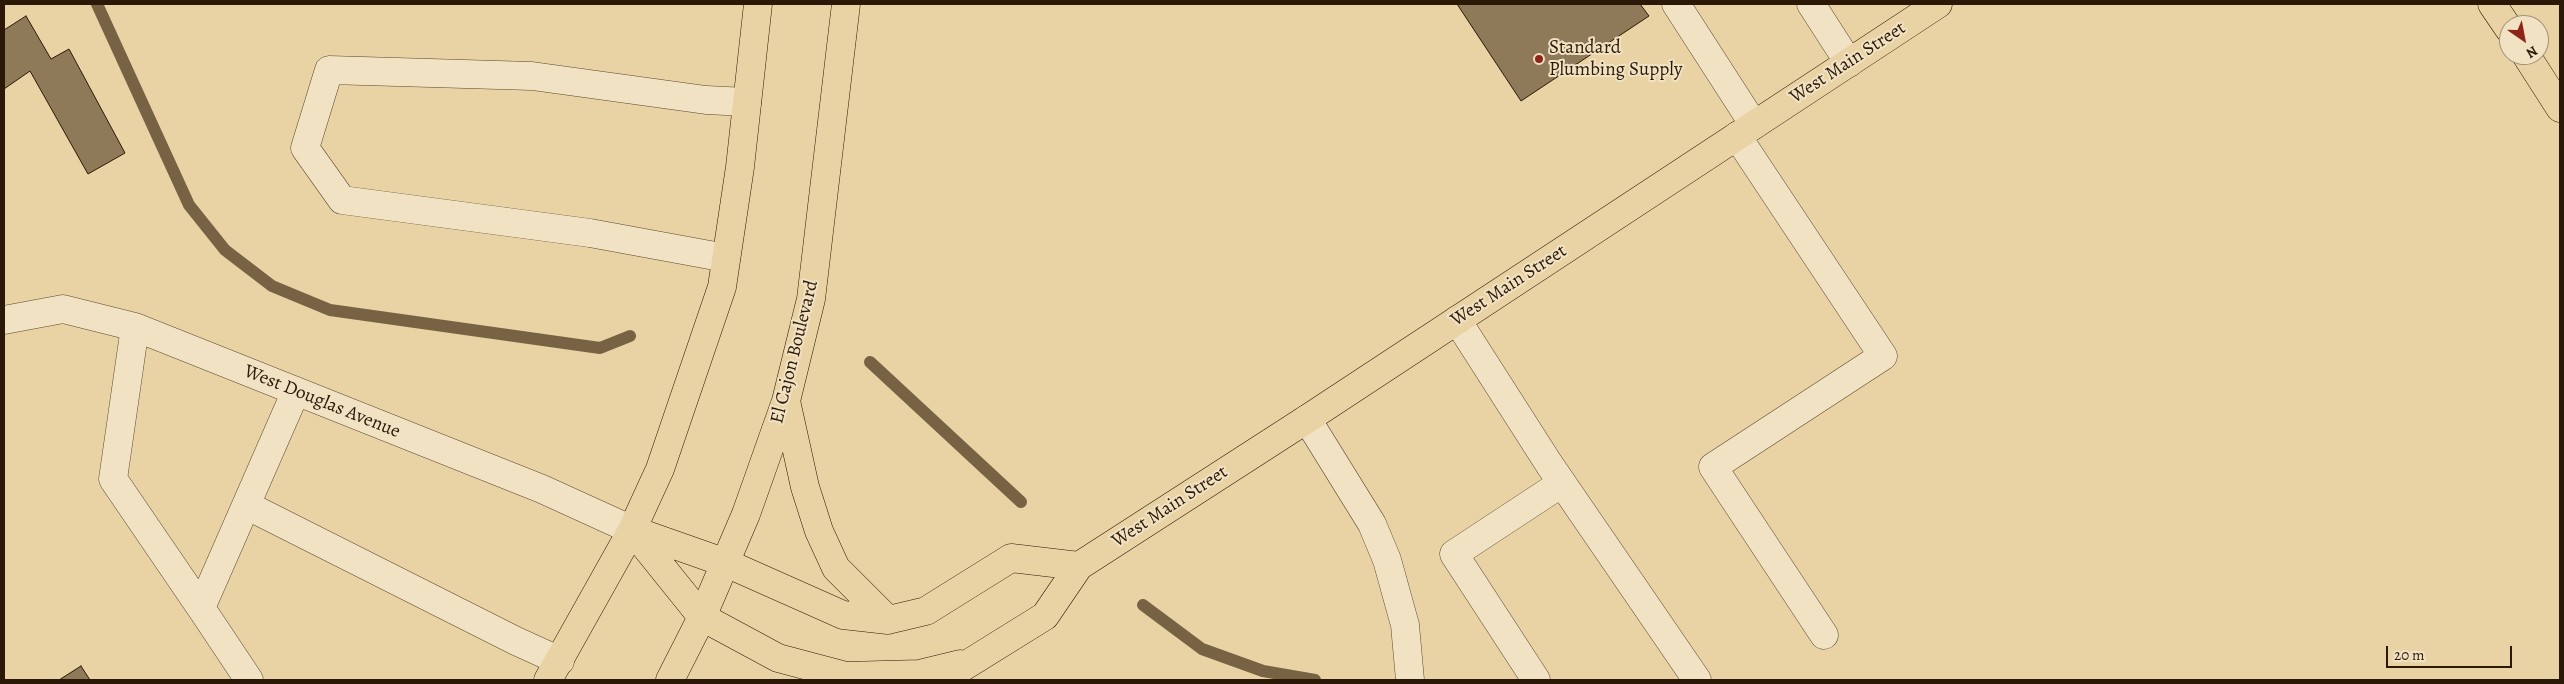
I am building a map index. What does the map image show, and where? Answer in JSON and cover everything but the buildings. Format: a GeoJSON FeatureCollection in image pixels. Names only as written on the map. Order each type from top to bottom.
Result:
{"type":"FeatureCollection","features":[{"type":"Feature","properties":{"kind":"main road"},"geometry":{"type":"LineString","coordinates":[[554,670],[632,530],[667,450],[722,287],[758,4]]}},
{"type":"Feature","properties":{"kind":"main road","name":"El Cajon Boulevard"},"geometry":{"type":"LineString","coordinates":[[670,680],[702,617],[726,563],[746,514],[786,400],[810,299],[846,4]]}},
{"type":"Feature","properties":{"kind":"main road","name":"West Main Street"},"geometry":{"type":"LineString","coordinates":[[942,680],[1045,616],[1079,566],[1307,419],[1938,4]]}},
{"type":"Feature","properties":{"kind":"main road"},"geometry":{"type":"LineString","coordinates":[[2492,4],[2499,15]]}},
{"type":"Feature","properties":{"kind":"main road"},"geometry":{"type":"LineString","coordinates":[[2532,65],[2560,108]]}},
{"type":"Feature","properties":{"kind":"main road"},"geometry":{"type":"LineString","coordinates":[[786,400],[805,487],[819,531],[836,568],[888,620]]}},
{"type":"Feature","properties":{"kind":"main road","name":"West Douglas Avenue"},"geometry":{"type":"LineString","coordinates":[[632,530],[726,563]]}},
{"type":"Feature","properties":{"kind":"main road","name":"West Douglas Avenue"},"geometry":{"type":"LineString","coordinates":[[632,530],[702,617],[778,658],[846,676],[920,674],[976,660]]}},
{"type":"Feature","properties":{"kind":"main road"},"geometry":{"type":"LineString","coordinates":[[726,563],[843,615],[888,620],[926,611],[1011,558],[1079,566]]}},
{"type":"Feature","properties":{"kind":"street"},"geometry":{"type":"LineString","coordinates":[[1676,4],[1746,130],[1884,356],[1714,467],[1824,635]]}},
{"type":"Feature","properties":{"kind":"street"},"geometry":{"type":"LineString","coordinates":[[1811,4],[1849,63]]}},
{"type":"Feature","properties":{"kind":"street"},"geometry":{"type":"LineString","coordinates":[[726,258],[590,234],[342,200],[305,148],[329,70],[532,76],[706,100],[747,102]]}},
{"type":"Feature","properties":{"kind":"street","name":"West Douglas Avenue"},"geometry":{"type":"LineString","coordinates":[[4,320],[63,309],[135,328],[542,489],[632,530]]}},
{"type":"Feature","properties":{"kind":"street"},"geometry":{"type":"LineString","coordinates":[[1457,320],[1562,482],[1697,680]]}},
{"type":"Feature","properties":{"kind":"street"},"geometry":{"type":"LineString","coordinates":[[135,328],[114,479],[249,680]]}},
{"type":"Feature","properties":{"kind":"street"},"geometry":{"type":"LineString","coordinates":[[201,608],[296,391]]}},
{"type":"Feature","properties":{"kind":"street"},"geometry":{"type":"LineString","coordinates":[[1307,419],[1372,524],[1387,560],[1405,625],[1410,680]]}},
{"type":"Feature","properties":{"kind":"street"},"geometry":{"type":"LineString","coordinates":[[1536,680],[1454,554],[1562,482]]}},
{"type":"Feature","properties":{"kind":"street"},"geometry":{"type":"LineString","coordinates":[[246,505],[516,641],[554,670]]}},
{"type":"Feature","properties":{"kind":"waterway"},"geometry":{"type":"LineString","coordinates":[[97,4],[189,205],[225,250],[272,286],[330,310],[600,348],[630,336]]}},
{"type":"Feature","properties":{"kind":"waterway"},"geometry":{"type":"LineString","coordinates":[[870,362],[1021,502]]}},
{"type":"Feature","properties":{"kind":"waterway"},"geometry":{"type":"LineString","coordinates":[[1143,605],[1202,649],[1263,671],[1315,680]]}},
{"type":"Feature","properties":{"kind":"place","name":"Standard Plumbing Supply"},"geometry":{"type":"Point","coordinates":[1539,59]}}]}
